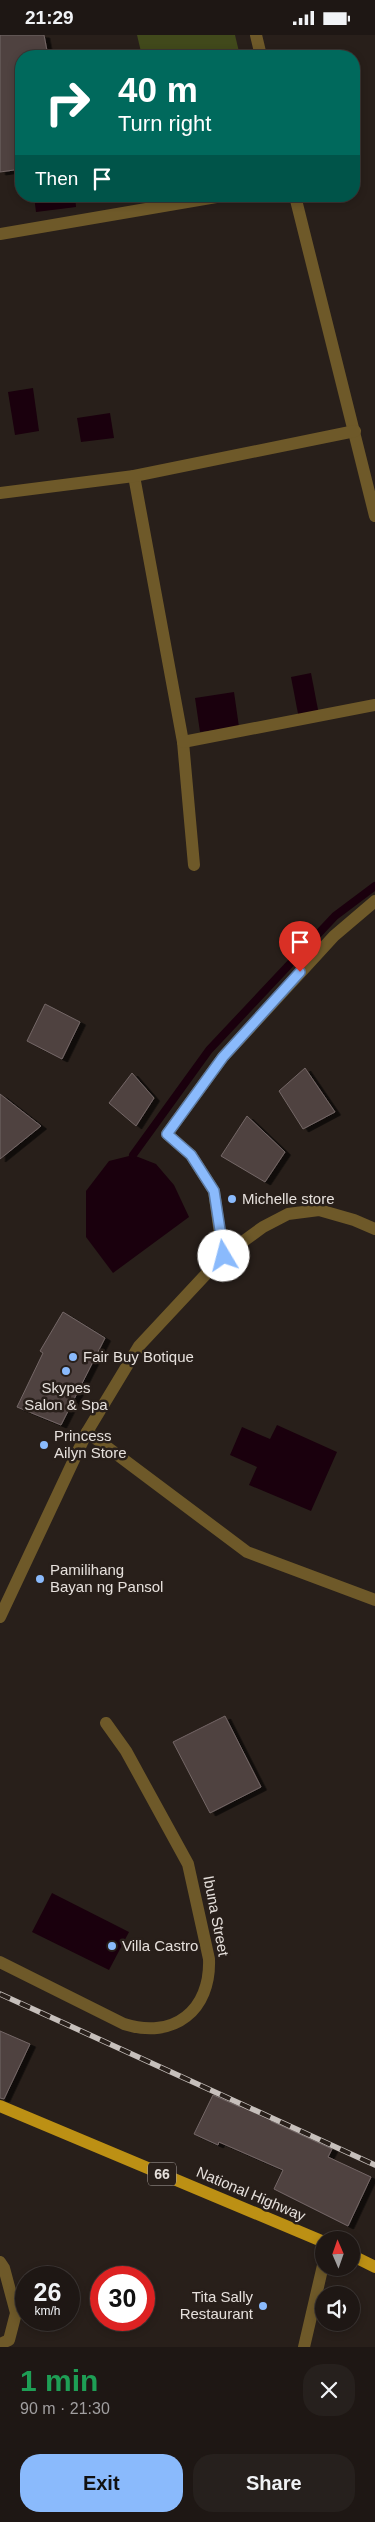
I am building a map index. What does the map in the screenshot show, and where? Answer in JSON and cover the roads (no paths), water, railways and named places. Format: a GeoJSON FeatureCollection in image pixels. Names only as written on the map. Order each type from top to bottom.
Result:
{"type":"FeatureCollection","features":[{"type":"Feature","properties":{"kind":"main road","name":"National Highway"},"geometry":{"type":"LineString","coordinates":[[0,2106],[315,2238]]}},
{"type":"Feature","properties":{"kind":"main road"},"geometry":{"type":"LineString","coordinates":[[360,2260],[375,2267]]}},
{"type":"Feature","properties":{"kind":"street"},"geometry":{"type":"LineString","coordinates":[[256,35],[260,50]]}},
{"type":"Feature","properties":{"kind":"street"},"geometry":{"type":"LineString","coordinates":[[0,234],[187,202]]}},
{"type":"Feature","properties":{"kind":"street"},"geometry":{"type":"LineString","coordinates":[[297,202],[375,516]]}},
{"type":"Feature","properties":{"kind":"street"},"geometry":{"type":"LineString","coordinates":[[0,493],[134,476],[355,431]]}},
{"type":"Feature","properties":{"kind":"street"},"geometry":{"type":"LineString","coordinates":[[134,476],[184,742],[194,865]]}},
{"type":"Feature","properties":{"kind":"street"},"geometry":{"type":"LineString","coordinates":[[184,742],[375,705]]}},
{"type":"Feature","properties":{"kind":"street"},"geometry":{"type":"LineString","coordinates":[[224,1256],[214,1191],[191,1155],[167,1134],[223,1057],[334,936],[375,901]]}},
{"type":"Feature","properties":{"kind":"street"},"geometry":{"type":"LineString","coordinates":[[0,1617],[87,1432],[139,1346],[224,1256],[263,1227],[288,1213],[319,1210],[354,1220],[375,1229]]}},
{"type":"Feature","properties":{"kind":"street"},"geometry":{"type":"LineString","coordinates":[[87,1432],[247,1552],[375,1600]]}},
{"type":"Feature","properties":{"kind":"street","name":"Ibuna Street"},"geometry":{"type":"LineString","coordinates":[[0,1963],[124,2024],[138,2028],[151,2029],[177,2022],[199,2003],[206,1989],[210,1974],[209,1959],[188,1863],[126,1751],[106,1723]]}},
{"type":"Feature","properties":{"kind":"street"},"geometry":{"type":"LineString","coordinates":[[0,2262],[4,2268],[16,2313],[9,2340],[0,2344]]}},
{"type":"Feature","properties":{"kind":"street"},"geometry":{"type":"LineString","coordinates":[[304,2347],[321,2276]]}},
{"type":"Feature","properties":{"kind":"waterway"},"geometry":{"type":"LineString","coordinates":[[133,1155],[209,1050],[335,916],[375,886]]}},
{"type":"Feature","properties":{"kind":"railway"},"geometry":{"type":"LineString","coordinates":[[0,1994],[375,2165]]}},
{"type":"Feature","properties":{"kind":"place","name":"Michelle store"},"geometry":{"type":"Point","coordinates":[232,1199]}},
{"type":"Feature","properties":{"kind":"place","name":"Fair Buy Botique"},"geometry":{"type":"Point","coordinates":[73,1357]}},
{"type":"Feature","properties":{"kind":"place","name":"Skypes Salon & Spa"},"geometry":{"type":"Point","coordinates":[66,1371]}},
{"type":"Feature","properties":{"kind":"place","name":"Princess Ailyn Store"},"geometry":{"type":"Point","coordinates":[44,1445]}},
{"type":"Feature","properties":{"kind":"place","name":"Pamilihang Bayan ng Pansol"},"geometry":{"type":"Point","coordinates":[40,1579]}},
{"type":"Feature","properties":{"kind":"place","name":"Villa Castro"},"geometry":{"type":"Point","coordinates":[112,1946]}},
{"type":"Feature","properties":{"kind":"place","name":"Tita Sally Restaurant"},"geometry":{"type":"Point","coordinates":[263,2306]}}]}
